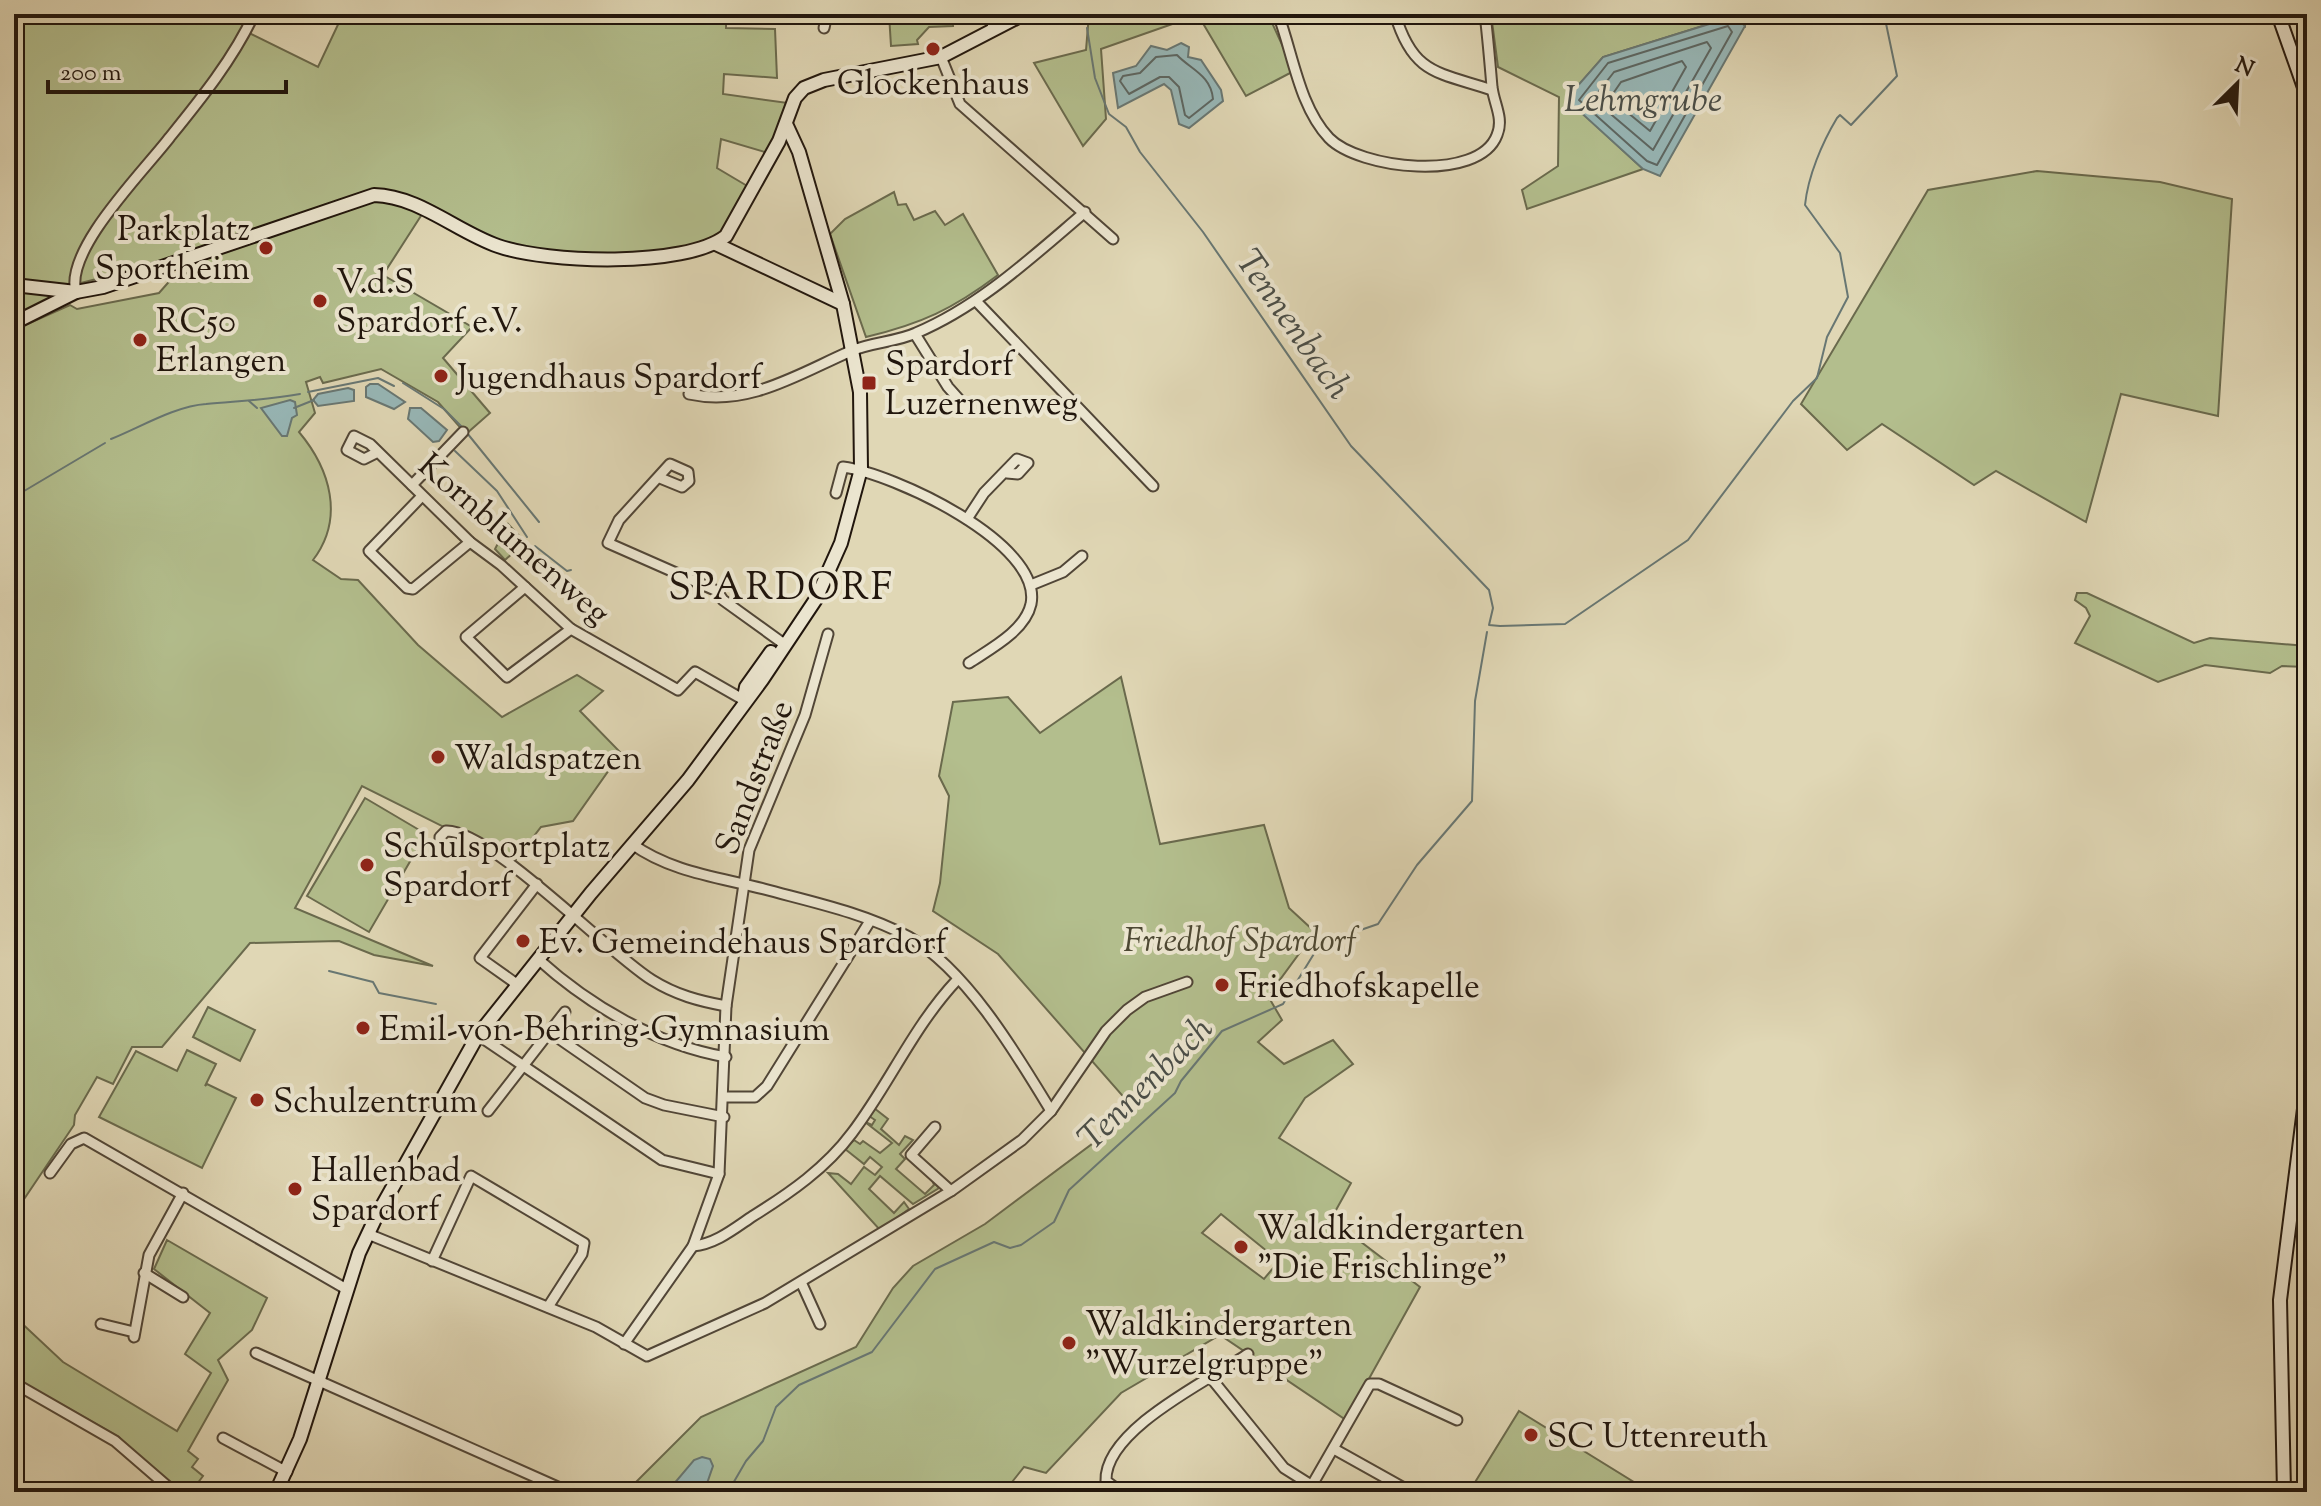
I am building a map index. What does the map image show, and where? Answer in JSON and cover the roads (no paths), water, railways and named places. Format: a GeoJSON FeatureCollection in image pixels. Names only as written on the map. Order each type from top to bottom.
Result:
{"type":"FeatureCollection","features":[{"type":"Feature","properties":{"kind":"street"},"geometry":{"type":"LineString","coordinates":[[76,292],[73,280],[76,267],[107,215],[203,95],[254,14]]}},
{"type":"Feature","properties":{"kind":"street"},"geometry":{"type":"LineString","coordinates":[[824,28],[827,14]]}},
{"type":"Feature","properties":{"kind":"street"},"geometry":{"type":"LineString","coordinates":[[992,28],[996,14]]}},
{"type":"Feature","properties":{"kind":"street"},"geometry":{"type":"LineString","coordinates":[[1278,14],[1308,105],[1318,123],[1344,150],[1390,165],[1434,166],[1452,163],[1486,149],[1497,136],[1500,124],[1492,90],[1485,14]]}},
{"type":"Feature","properties":{"kind":"street"},"geometry":{"type":"LineString","coordinates":[[1395,14],[1414,58],[1441,74],[1492,90]]}},
{"type":"Feature","properties":{"kind":"street"},"geometry":{"type":"LineString","coordinates":[[2278,14],[2307,96]]}},
{"type":"Feature","properties":{"kind":"street"},"geometry":{"type":"LineString","coordinates":[[14,323],[76,292],[111,284],[374,195],[410,202],[474,235],[520,252],[599,258],[685,255],[716,244],[734,225],[787,126],[795,98],[809,85],[941,57],[1016,15]]}},
{"type":"Feature","properties":{"kind":"street"},"geometry":{"type":"LineString","coordinates":[[941,57],[960,104],[1113,239]]}},
{"type":"Feature","properties":{"kind":"street"},"geometry":{"type":"LineString","coordinates":[[276,1492],[287,1472],[368,1234],[478,1035],[632,844],[688,780],[744,700],[762,680],[816,599],[831,568],[850,517],[861,469],[862,414],[854,350],[843,304],[799,152],[787,126]]}},
{"type":"Feature","properties":{"kind":"street"},"geometry":{"type":"LineString","coordinates":[[689,394],[714,399],[740,397],[854,350],[915,334],[976,301],[1085,212]]}},
{"type":"Feature","properties":{"kind":"street"},"geometry":{"type":"LineString","coordinates":[[716,244],[843,304]]}},
{"type":"Feature","properties":{"kind":"street"},"geometry":{"type":"LineString","coordinates":[[14,285],[76,292]]}},
{"type":"Feature","properties":{"kind":"street"},"geometry":{"type":"LineString","coordinates":[[976,301],[1153,486]]}},
{"type":"Feature","properties":{"kind":"street"},"geometry":{"type":"LineString","coordinates":[[915,334],[948,387],[965,406]]}},
{"type":"Feature","properties":{"kind":"street"},"geometry":{"type":"LineString","coordinates":[[412,485],[463,432]]}},
{"type":"Feature","properties":{"kind":"street","name":"Kornblumenweg"},"geometry":{"type":"LineString","coordinates":[[376,453],[470,542],[571,629],[678,690],[695,672],[744,700]]}},
{"type":"Feature","properties":{"kind":"street"},"geometry":{"type":"LineString","coordinates":[[836,493],[843,467],[861,469],[925,493],[967,519],[1019,566],[1031,585],[1031,603],[1022,621],[969,663]]}},
{"type":"Feature","properties":{"kind":"street"},"geometry":{"type":"LineString","coordinates":[[967,519],[991,485],[1007,473]]}},
{"type":"Feature","properties":{"kind":"street"},"geometry":{"type":"LineString","coordinates":[[660,478],[619,520],[608,543],[717,591],[723,600],[784,644]]}},
{"type":"Feature","properties":{"kind":"street"},"geometry":{"type":"LineString","coordinates":[[422,496],[366,549],[407,588],[413,589],[470,542]]}},
{"type":"Feature","properties":{"kind":"street"},"geometry":{"type":"LineString","coordinates":[[1031,585],[1063,572],[1082,556]]}},
{"type":"Feature","properties":{"kind":"street"},"geometry":{"type":"LineString","coordinates":[[525,587],[466,637],[507,677],[571,629]]}},
{"type":"Feature","properties":{"kind":"street","name":"Sandstraße"},"geometry":{"type":"LineString","coordinates":[[624,1344],[693,1246],[719,1174],[725,1097],[726,1006],[742,884],[756,828],[805,715],[828,634]]}},
{"type":"Feature","properties":{"kind":"street"},"geometry":{"type":"LineString","coordinates":[[468,838],[537,884],[572,917],[651,980],[685,998],[726,1006]]}},
{"type":"Feature","properties":{"kind":"street"},"geometry":{"type":"LineString","coordinates":[[632,844],[668,865],[870,921],[921,945],[1002,1031],[1051,1111]]}},
{"type":"Feature","properties":{"kind":"street"},"geometry":{"type":"LineString","coordinates":[[518,985],[480,958],[537,884]]}},
{"type":"Feature","properties":{"kind":"street"},"geometry":{"type":"LineString","coordinates":[[725,1097],[755,1097],[762,1091],[870,921]]}},
{"type":"Feature","properties":{"kind":"street"},"geometry":{"type":"LineString","coordinates":[[538,959],[581,993],[653,1035],[689,1051],[726,1057]]}},
{"type":"Feature","properties":{"kind":"street"},"geometry":{"type":"LineString","coordinates":[[693,1246],[712,1243],[781,1198],[839,1150],[860,1122],[922,1020],[957,980]]}},
{"type":"Feature","properties":{"kind":"street"},"geometry":{"type":"LineString","coordinates":[[368,1234],[596,1327],[647,1356],[740,1315],[801,1282],[951,1191],[1022,1140],[1051,1111],[1106,1031],[1127,1010],[1145,997],[1187,982]]}},
{"type":"Feature","properties":{"kind":"street"},"geometry":{"type":"LineString","coordinates":[[488,1111],[565,1012]]}},
{"type":"Feature","properties":{"kind":"street"},"geometry":{"type":"LineString","coordinates":[[551,1033],[645,1098],[724,1117]]}},
{"type":"Feature","properties":{"kind":"street"},"geometry":{"type":"LineString","coordinates":[[478,1035],[662,1160],[719,1174]]}},
{"type":"Feature","properties":{"kind":"street"},"geometry":{"type":"LineString","coordinates":[[2284,1492],[2280,1300],[2307,1085]]}},
{"type":"Feature","properties":{"kind":"street"},"geometry":{"type":"LineString","coordinates":[[935,1127],[911,1155],[951,1191]]}},
{"type":"Feature","properties":{"kind":"street"},"geometry":{"type":"LineString","coordinates":[[50,1173],[71,1144],[84,1138],[348,1290]]}},
{"type":"Feature","properties":{"kind":"street"},"geometry":{"type":"LineString","coordinates":[[432,1261],[471,1176],[584,1243],[582,1254],[548,1307]]}},
{"type":"Feature","properties":{"kind":"street"},"geometry":{"type":"LineString","coordinates":[[101,1324],[134,1334],[151,1250],[183,1193]]}},
{"type":"Feature","properties":{"kind":"street"},"geometry":{"type":"LineString","coordinates":[[144,1273],[183,1297]]}},
{"type":"Feature","properties":{"kind":"street"},"geometry":{"type":"LineString","coordinates":[[801,1282],[820,1324]]}},
{"type":"Feature","properties":{"kind":"street"},"geometry":{"type":"LineString","coordinates":[[256,1353],[569,1492]]}},
{"type":"Feature","properties":{"kind":"street"},"geometry":{"type":"LineString","coordinates":[[1121,1492],[1106,1481],[1106,1467],[1113,1454],[1146,1421],[1248,1354]]}},
{"type":"Feature","properties":{"kind":"street"},"geometry":{"type":"LineString","coordinates":[[1211,1378],[1284,1468],[1310,1488],[1370,1384],[1379,1384],[1457,1420]]}},
{"type":"Feature","properties":{"kind":"street"},"geometry":{"type":"LineString","coordinates":[[14,1383],[115,1441],[174,1492]]}},
{"type":"Feature","properties":{"kind":"street"},"geometry":{"type":"LineString","coordinates":[[223,1438],[287,1472]]}},
{"type":"Feature","properties":{"kind":"street"},"geometry":{"type":"LineString","coordinates":[[1334,1449],[1411,1492]]}},
{"type":"Feature","properties":{"kind":"water","name":"Lehmgrube"},"geometry":{"type":"Polygon","coordinates":[[[1735,16],[1745,26],[1660,176],[1643,169],[1566,99],[1603,57],[1735,16]]]}},
{"type":"Feature","properties":{"kind":"water"},"geometry":{"type":"Polygon","coordinates":[[[1181,43],[1189,47],[1188,57],[1201,60],[1221,90],[1223,101],[1189,128],[1179,124],[1171,90],[1164,84],[1118,108],[1113,73],[1136,66],[1151,46],[1167,50],[1181,43]]]}},
{"type":"Feature","properties":{"kind":"water"},"geometry":{"type":"Polygon","coordinates":[[[378,384],[405,402],[394,409],[366,397],[366,387],[378,384]]]}},
{"type":"Feature","properties":{"kind":"water"},"geometry":{"type":"Polygon","coordinates":[[[348,388],[354,390],[354,401],[318,406],[313,400],[318,394],[348,388]]]}},
{"type":"Feature","properties":{"kind":"water"},"geometry":{"type":"Polygon","coordinates":[[[290,400],[295,402],[297,415],[292,418],[287,436],[282,436],[261,408],[290,400]]]}},
{"type":"Feature","properties":{"kind":"water"},"geometry":{"type":"Polygon","coordinates":[[[410,408],[421,408],[447,430],[439,441],[433,442],[408,419],[410,408]]]}},
{"type":"Feature","properties":{"kind":"water"},"geometry":{"type":"Polygon","coordinates":[[[702,1457],[710,1459],[713,1466],[704,1492],[667,1492],[694,1460],[702,1457]]]}},
{"type":"Feature","properties":{"kind":"waterway"},"geometry":{"type":"LineString","coordinates":[[1087,28],[1095,78],[1109,114],[1126,127],[1140,152],[1203,232],[1351,446],[1489,590],[1493,608],[1489,625],[1500,626],[1565,624],[1688,540],[1793,401],[1817,378],[1827,337],[1848,297],[1840,253],[1805,205],[1809,183],[1816,160],[1837,118],[1840,115],[1851,125],[1897,76],[1884,14]]}},
{"type":"Feature","properties":{"kind":"waterway"},"geometry":{"type":"LineString","coordinates":[[308,392],[378,378],[394,386]]}},
{"type":"Feature","properties":{"kind":"waterway"},"geometry":{"type":"LineString","coordinates":[[403,383],[444,409],[463,428]]}},
{"type":"Feature","properties":{"kind":"waterway"},"geometry":{"type":"LineString","coordinates":[[111,439],[194,406],[300,394]]}},
{"type":"Feature","properties":{"kind":"waterway"},"geometry":{"type":"LineString","coordinates":[[294,408],[314,400]]}},
{"type":"Feature","properties":{"kind":"waterway"},"geometry":{"type":"LineString","coordinates":[[249,401],[257,408]]}},
{"type":"Feature","properties":{"kind":"waterway"},"geometry":{"type":"LineString","coordinates":[[467,433],[539,522]]}},
{"type":"Feature","properties":{"kind":"waterway"},"geometry":{"type":"LineString","coordinates":[[14,497],[105,443]]}},
{"type":"Feature","properties":{"kind":"waterway"},"geometry":{"type":"LineString","coordinates":[[455,451],[497,491],[527,537]]}},
{"type":"Feature","properties":{"kind":"waterway"},"geometry":{"type":"LineString","coordinates":[[535,546],[567,571],[571,570]]}},
{"type":"Feature","properties":{"kind":"waterway","name":"Tennenbach"},"geometry":{"type":"LineString","coordinates":[[728,1492],[746,1461],[763,1441],[776,1407],[799,1385],[872,1352],[935,1269],[994,1242],[1010,1248],[1021,1245],[1054,1222],[1069,1190],[1175,1093],[1181,1081],[1222,1031],[1283,1004],[1320,944],[1378,924],[1417,865],[1472,801],[1475,701],[1487,632]]}},
{"type":"Feature","properties":{"kind":"waterway"},"geometry":{"type":"LineString","coordinates":[[329,971],[373,982],[379,993],[436,1004]]}},
{"type":"Feature","properties":{"kind":"place","name":"Glockenhaus"},"geometry":{"type":"Point","coordinates":[933,49]}},
{"type":"Feature","properties":{"kind":"place","name":"Parkplatz Sportheim"},"geometry":{"type":"Point","coordinates":[266,248]}},
{"type":"Feature","properties":{"kind":"place","name":"V.d.S Spardorf e.V."},"geometry":{"type":"Point","coordinates":[320,301]}},
{"type":"Feature","properties":{"kind":"place","name":"RC50 Erlangen"},"geometry":{"type":"Point","coordinates":[140,340]}},
{"type":"Feature","properties":{"kind":"place","name":"Jugendhaus Spardorf"},"geometry":{"type":"Point","coordinates":[441,376]}},
{"type":"Feature","properties":{"kind":"place","name":"Spardorf Luzernenweg"},"geometry":{"type":"Point","coordinates":[869,383]}},
{"type":"Feature","properties":{"kind":"place","name":"Waldspatzen"},"geometry":{"type":"Point","coordinates":[438,757]}},
{"type":"Feature","properties":{"kind":"place","name":"Schulsportplatz Spardorf"},"geometry":{"type":"Point","coordinates":[367,865]}},
{"type":"Feature","properties":{"kind":"place","name":"Ev. Gemeindehaus Spardorf"},"geometry":{"type":"Point","coordinates":[523,941]}},
{"type":"Feature","properties":{"kind":"place","name":"Friedhofskapelle"},"geometry":{"type":"Point","coordinates":[1222,985]}},
{"type":"Feature","properties":{"kind":"place","name":"Emil-von-Behring-Gymnasium"},"geometry":{"type":"Point","coordinates":[363,1028]}},
{"type":"Feature","properties":{"kind":"place","name":"Schulzentrum"},"geometry":{"type":"Point","coordinates":[257,1100]}},
{"type":"Feature","properties":{"kind":"place","name":"Hallenbad Spardorf"},"geometry":{"type":"Point","coordinates":[295,1189]}},
{"type":"Feature","properties":{"kind":"place","name":"Waldkindergarten \"Die Frischlinge\""},"geometry":{"type":"Point","coordinates":[1241,1247]}},
{"type":"Feature","properties":{"kind":"place","name":"Waldkindergarten \"Wurzelgruppe\""},"geometry":{"type":"Point","coordinates":[1069,1343]}},
{"type":"Feature","properties":{"kind":"place","name":"SC Uttenreuth"},"geometry":{"type":"Point","coordinates":[1531,1435]}},
{"type":"Feature","properties":{"kind":"district","name":"SPARDORF"},"geometry":{"type":"Point","coordinates":[781,586]}},
{"type":"Feature","properties":{"kind":"park label","name":"Friedhof Spardorf"},"geometry":{"type":"Point","coordinates":[1240,939]}}]}
